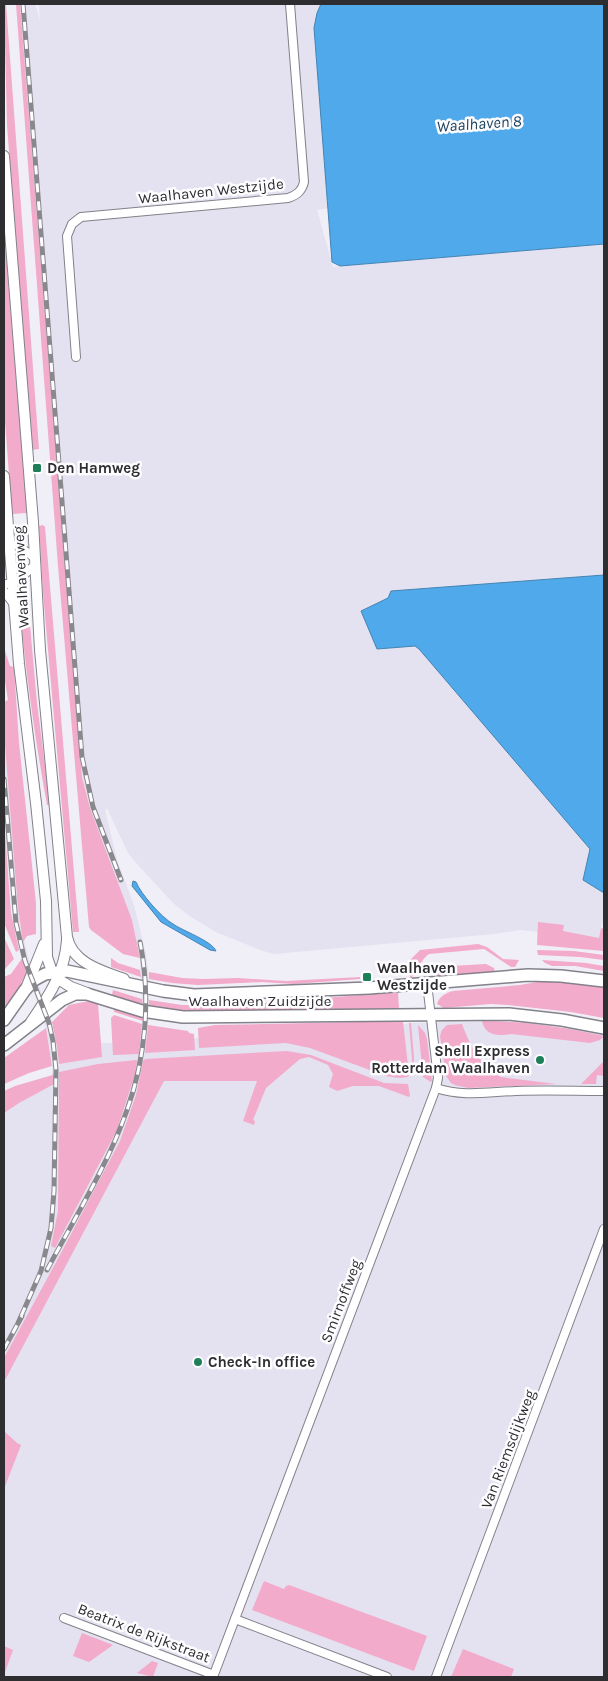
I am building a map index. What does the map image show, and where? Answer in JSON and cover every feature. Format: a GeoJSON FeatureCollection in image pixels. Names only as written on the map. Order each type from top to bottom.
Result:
{"type":"FeatureCollection","features":[{"type":"Feature","properties":{"kind":"main road","name":"Waalhaven Zuidzijde"},"geometry":{"type":"LineString","coordinates":[[60,973],[163,992],[210,995],[369,988],[528,975],[561,976],[604,981]]}},
{"type":"Feature","properties":{"kind":"main road"},"geometry":{"type":"LineString","coordinates":[[4,1020],[34,980],[45,974],[60,973]]}},
{"type":"Feature","properties":{"kind":"main road","name":"Waalhaven Zuidzijde"},"geometry":{"type":"LineString","coordinates":[[29,1025],[62,1000],[74,994],[93,995],[154,1013],[196,1018],[517,1015],[562,1020],[604,1028]]}},
{"type":"Feature","properties":{"kind":"main road"},"geometry":{"type":"LineString","coordinates":[[4,1045],[29,1025]]}},
{"type":"Feature","properties":{"kind":"street","name":"Waalhaven Westzijde"},"geometry":{"type":"LineString","coordinates":[[76,357],[67,236],[72,224],[80,217],[288,198],[299,192],[303,187],[290,4]]}},
{"type":"Feature","properties":{"kind":"street","name":"Waalhavenweg"},"geometry":{"type":"LineString","coordinates":[[4,156],[40,650],[69,949]]}},
{"type":"Feature","properties":{"kind":"street","name":"Waalhavenweg"},"geometry":{"type":"LineString","coordinates":[[4,476],[8,584],[14,606],[45,884],[47,930],[44,949],[23,994]]}},
{"type":"Feature","properties":{"kind":"street"},"geometry":{"type":"LineString","coordinates":[[6,543],[24,548],[35,562],[26,573],[8,584]]}},
{"type":"Feature","properties":{"kind":"street"},"geometry":{"type":"LineString","coordinates":[[4,591],[14,606]]}},
{"type":"Feature","properties":{"kind":"street"},"geometry":{"type":"LineString","coordinates":[[44,949],[48,964],[60,973]]}},
{"type":"Feature","properties":{"kind":"street"},"geometry":{"type":"LineString","coordinates":[[29,1025],[60,973],[69,949]]}},
{"type":"Feature","properties":{"kind":"street","name":"Waalhaven Zuidzijde"},"geometry":{"type":"LineString","coordinates":[[69,949],[81,960],[100,970],[163,992]]}},
{"type":"Feature","properties":{"kind":"street","name":"Waalhaven Zuidzijde"},"geometry":{"type":"LineString","coordinates":[[60,973],[71,987],[93,995]]}},
{"type":"Feature","properties":{"kind":"street"},"geometry":{"type":"LineString","coordinates":[[427,983],[430,1015]]}},
{"type":"Feature","properties":{"kind":"street","name":"Smirnoffweg"},"geometry":{"type":"LineString","coordinates":[[214,1676],[436,1088],[438,1078],[430,1015]]}},
{"type":"Feature","properties":{"kind":"street"},"geometry":{"type":"LineString","coordinates":[[436,1088],[462,1094],[515,1091],[604,1091]]}},
{"type":"Feature","properties":{"kind":"street","name":"Van Riemsdijkweg"},"geometry":{"type":"LineString","coordinates":[[436,1677],[604,1229]]}},
{"type":"Feature","properties":{"kind":"street","name":"Beatrix de Rijkstraat"},"geometry":{"type":"LineString","coordinates":[[64,1618],[214,1676]]}},
{"type":"Feature","properties":{"kind":"street"},"geometry":{"type":"LineString","coordinates":[[235,1619],[387,1677]]}},
{"type":"Feature","properties":{"kind":"shaded area"},"geometry":{"type":"Polygon","coordinates":[[[4,4],[6,4],[39,449],[32,450],[7,125],[4,4]]]}},
{"type":"Feature","properties":{"kind":"shaded area"},"geometry":{"type":"Polygon","coordinates":[[[16,4],[20,4],[82,777],[90,808],[132,920],[140,958],[123,954],[89,927],[58,566],[16,4]]]}},
{"type":"Feature","properties":{"kind":"shaded area"},"geometry":{"type":"Polygon","coordinates":[[[20,4],[35,4],[40,21],[39,4],[345,4],[336,207],[317,210],[333,267],[604,242],[604,593],[427,641],[604,837],[604,914],[599,938],[520,930],[274,954],[216,932],[188,915],[173,903],[128,853],[107,808],[105,810],[117,860],[134,905],[146,954],[149,979],[147,1041],[357,1030],[411,1023],[503,1021],[604,1035],[604,1677],[4,1677],[4,1110],[44,1086],[52,1075],[52,1062],[46,1028],[19,950],[13,923],[4,819],[4,733],[20,922],[28,957],[50,1015],[59,1065],[74,1045],[140,1041],[143,1020],[140,958],[132,920],[90,808],[82,777],[20,4]]]}},
{"type":"Feature","properties":{"kind":"shaded area"},"geometry":{"type":"Polygon","coordinates":[[[4,228],[27,513],[12,514],[4,408],[4,228]]]}},
{"type":"Feature","properties":{"kind":"shaded area"},"geometry":{"type":"Polygon","coordinates":[[[43,525],[45,527],[79,932],[73,932],[43,593],[39,526],[43,525]]]}},
{"type":"Feature","properties":{"kind":"shaded area"},"geometry":{"type":"Polygon","coordinates":[[[26,581],[37,703],[50,805],[47,805],[38,751],[23,641],[18,586],[26,581]]]}},
{"type":"Feature","properties":{"kind":"shaded area"},"geometry":{"type":"Polygon","coordinates":[[[4,648],[10,666],[14,667],[19,743],[36,903],[36,934],[27,936],[23,942],[18,908],[4,733],[4,702],[8,700],[4,675],[4,648]]]}},
{"type":"Feature","properties":{"kind":"shaded area"},"geometry":{"type":"Polygon","coordinates":[[[4,819],[11,913],[19,950],[16,952],[4,923],[4,819]]]}},
{"type":"Feature","properties":{"kind":"shaded area"},"geometry":{"type":"Polygon","coordinates":[[[538,922],[564,925],[563,931],[599,938],[601,928],[604,929],[604,951],[537,945],[538,922]]]}},
{"type":"Feature","properties":{"kind":"shaded area"},"geometry":{"type":"Polygon","coordinates":[[[4,937],[14,959],[4,970],[4,937]]]}},
{"type":"Feature","properties":{"kind":"shaded area"},"geometry":{"type":"Polygon","coordinates":[[[478,944],[487,947],[503,959],[519,960],[515,967],[511,967],[484,949],[429,954],[410,980],[409,961],[420,950],[478,944]]]}},
{"type":"Feature","properties":{"kind":"shaded area"},"geometry":{"type":"Polygon","coordinates":[[[537,950],[574,951],[604,955],[604,960],[538,955],[537,950]]]}},
{"type":"Feature","properties":{"kind":"shaded area"},"geometry":{"type":"Polygon","coordinates":[[[23,957],[28,970],[14,998],[4,1008],[4,977],[11,974],[23,957]]]}},
{"type":"Feature","properties":{"kind":"shaded area"},"geometry":{"type":"Polygon","coordinates":[[[111,958],[118,963],[140,970],[141,977],[111,967],[111,958]]]}},
{"type":"Feature","properties":{"kind":"shaded area"},"geometry":{"type":"Polygon","coordinates":[[[542,960],[604,966],[604,971],[575,966],[552,966],[542,960]]]}},
{"type":"Feature","properties":{"kind":"shaded area"},"geometry":{"type":"Polygon","coordinates":[[[486,964],[494,968],[495,973],[436,977],[437,972],[451,966],[486,964]]]}},
{"type":"Feature","properties":{"kind":"shaded area"},"geometry":{"type":"Polygon","coordinates":[[[149,972],[182,978],[202,979],[238,978],[286,981],[360,977],[360,979],[294,984],[262,982],[198,985],[149,979],[149,972]]]}},
{"type":"Feature","properties":{"kind":"shaded area"},"geometry":{"type":"Polygon","coordinates":[[[548,980],[604,986],[604,1018],[571,1012],[507,1005],[491,1004],[444,1008],[437,1004],[441,997],[453,991],[520,985],[548,980]]]}},
{"type":"Feature","properties":{"kind":"shaded area"},"geometry":{"type":"Polygon","coordinates":[[[113,990],[142,999],[143,1006],[112,995],[113,990]]]}},
{"type":"Feature","properties":{"kind":"shaded area"},"geometry":{"type":"Polygon","coordinates":[[[398,992],[399,1009],[222,1014],[175,1011],[149,1006],[149,1000],[182,1005],[226,1006],[398,992]]]}},
{"type":"Feature","properties":{"kind":"shaded area"},"geometry":{"type":"Polygon","coordinates":[[[89,1001],[98,1004],[102,1057],[59,1064],[52,1022],[69,1005],[89,1001]]]}},
{"type":"Feature","properties":{"kind":"shaded area"},"geometry":{"type":"Polygon","coordinates":[[[114,1008],[143,1017],[143,1021],[114,1012],[114,1008]]]}},
{"type":"Feature","properties":{"kind":"shaded area"},"geometry":{"type":"Polygon","coordinates":[[[114,1015],[142,1024],[139,1054],[113,1055],[111,1018],[114,1015]]]}},
{"type":"Feature","properties":{"kind":"shaded area"},"geometry":{"type":"Polygon","coordinates":[[[403,1021],[408,1077],[386,1076],[310,1048],[286,1043],[199,1048],[198,1028],[215,1025],[403,1021]]]}},
{"type":"Feature","properties":{"kind":"shaded area"},"geometry":{"type":"Polygon","coordinates":[[[482,1021],[543,1025],[604,1036],[600,1040],[590,1043],[511,1034],[497,1035],[486,1030],[482,1021]]]}},
{"type":"Feature","properties":{"kind":"shaded area"},"geometry":{"type":"Polygon","coordinates":[[[409,1023],[411,1023],[414,1057],[413,1072],[409,1023]]]}},
{"type":"Feature","properties":{"kind":"shaded area"},"geometry":{"type":"Polygon","coordinates":[[[462,1024],[477,1055],[494,1073],[501,1077],[556,1084],[468,1088],[451,1083],[446,1076],[440,1036],[442,1030],[447,1025],[462,1024]]]}},
{"type":"Feature","properties":{"kind":"shaded area"},"geometry":{"type":"Polygon","coordinates":[[[148,1025],[188,1031],[194,1034],[195,1050],[145,1053],[148,1025]]]}},
{"type":"Feature","properties":{"kind":"shaded area"},"geometry":{"type":"Polygon","coordinates":[[[418,1025],[425,1033],[427,1039],[431,1082],[423,1077],[418,1025]]]}},
{"type":"Feature","properties":{"kind":"shaded area"},"geometry":{"type":"Polygon","coordinates":[[[46,1028],[52,1066],[29,1073],[4,1084],[4,1058],[46,1028]]]}},
{"type":"Feature","properties":{"kind":"shaded area"},"geometry":{"type":"Polygon","coordinates":[[[287,1051],[311,1055],[384,1083],[408,1084],[410,1096],[379,1086],[353,1086],[337,1091],[329,1087],[333,1074],[328,1065],[309,1057],[300,1059],[266,1088],[253,1120],[255,1121],[254,1125],[243,1121],[257,1081],[164,1081],[4,1382],[4,1358],[120,1141],[136,1095],[143,1061],[145,1059],[287,1051]]]}},
{"type":"Feature","properties":{"kind":"shaded area"},"geometry":{"type":"Polygon","coordinates":[[[136,1060],[136,1071],[117,1130],[55,1248],[51,1246],[58,1211],[59,1072],[98,1064],[136,1060]]]}},
{"type":"Feature","properties":{"kind":"shaded area"},"geometry":{"type":"Polygon","coordinates":[[[604,1061],[604,1076],[597,1075],[596,1084],[581,1084],[604,1061]]]}},
{"type":"Feature","properties":{"kind":"shaded area"},"geometry":{"type":"Polygon","coordinates":[[[56,1074],[56,1083],[4,1113],[4,1091],[56,1074]]]}},
{"type":"Feature","properties":{"kind":"shaded area"},"geometry":{"type":"Polygon","coordinates":[[[4,1431],[21,1445],[4,1489],[4,1431]]]}},
{"type":"Feature","properties":{"kind":"shaded area"},"geometry":{"type":"Polygon","coordinates":[[[264,1581],[284,1589],[289,1585],[427,1636],[414,1671],[252,1610],[264,1581]]]}},
{"type":"Feature","properties":{"kind":"shaded area"},"geometry":{"type":"Polygon","coordinates":[[[82,1633],[113,1645],[89,1662],[73,1656],[82,1633]]]}},
{"type":"Feature","properties":{"kind":"shaded area"},"geometry":{"type":"Polygon","coordinates":[[[4,1646],[13,1650],[4,1675],[4,1646]]]}},
{"type":"Feature","properties":{"kind":"shaded area"},"geometry":{"type":"Polygon","coordinates":[[[463,1649],[514,1669],[511,1677],[451,1677],[463,1649]]]}},
{"type":"Feature","properties":{"kind":"shaded area"},"geometry":{"type":"Polygon","coordinates":[[[152,1661],[158,1663],[153,1677],[137,1673],[152,1661]]]}},
{"type":"Feature","properties":{"kind":"water","name":"Waalhaven 8"},"geometry":{"type":"Polygon","coordinates":[[[321,4],[604,4],[604,244],[340,266],[332,262],[314,28],[321,4]]]}},
{"type":"Feature","properties":{"kind":"water"},"geometry":{"type":"Polygon","coordinates":[[[604,575],[604,893],[583,880],[590,849],[419,649],[415,646],[377,649],[361,611],[388,598],[391,591],[604,575]]]}},
{"type":"Feature","properties":{"kind":"water"},"geometry":{"type":"Polygon","coordinates":[[[133,881],[136,882],[142,893],[168,921],[203,940],[216,951],[210,950],[161,922],[132,886],[133,881]]]}},
{"type":"Feature","properties":{"kind":"railway"},"geometry":{"type":"LineString","coordinates":[[23,4],[82,757],[93,807],[121,880]]}},
{"type":"Feature","properties":{"kind":"railway"},"geometry":{"type":"LineString","coordinates":[[4,779],[16,923],[25,961],[49,1023],[56,1070],[54,1191],[51,1228],[41,1271],[19,1321]]}},
{"type":"Feature","properties":{"kind":"railway"},"geometry":{"type":"LineString","coordinates":[[47,1270],[90,1192],[110,1151],[127,1110],[139,1069],[146,1005],[140,942]]}},
{"type":"Feature","properties":{"kind":"railway"},"geometry":{"type":"LineString","coordinates":[[4,1349],[22,1316]]}},
{"type":"Feature","properties":{"kind":"place","name":"Den Hamweg"},"geometry":{"type":"Point","coordinates":[37,468]}},
{"type":"Feature","properties":{"kind":"place","name":"Waalhaven Westzijde"},"geometry":{"type":"Point","coordinates":[367,977]}},
{"type":"Feature","properties":{"kind":"place","name":"Shell Express Rotterdam Waalhaven"},"geometry":{"type":"Point","coordinates":[540,1060]}},
{"type":"Feature","properties":{"kind":"place","name":"Check-In office"},"geometry":{"type":"Point","coordinates":[198,1362]}}]}
